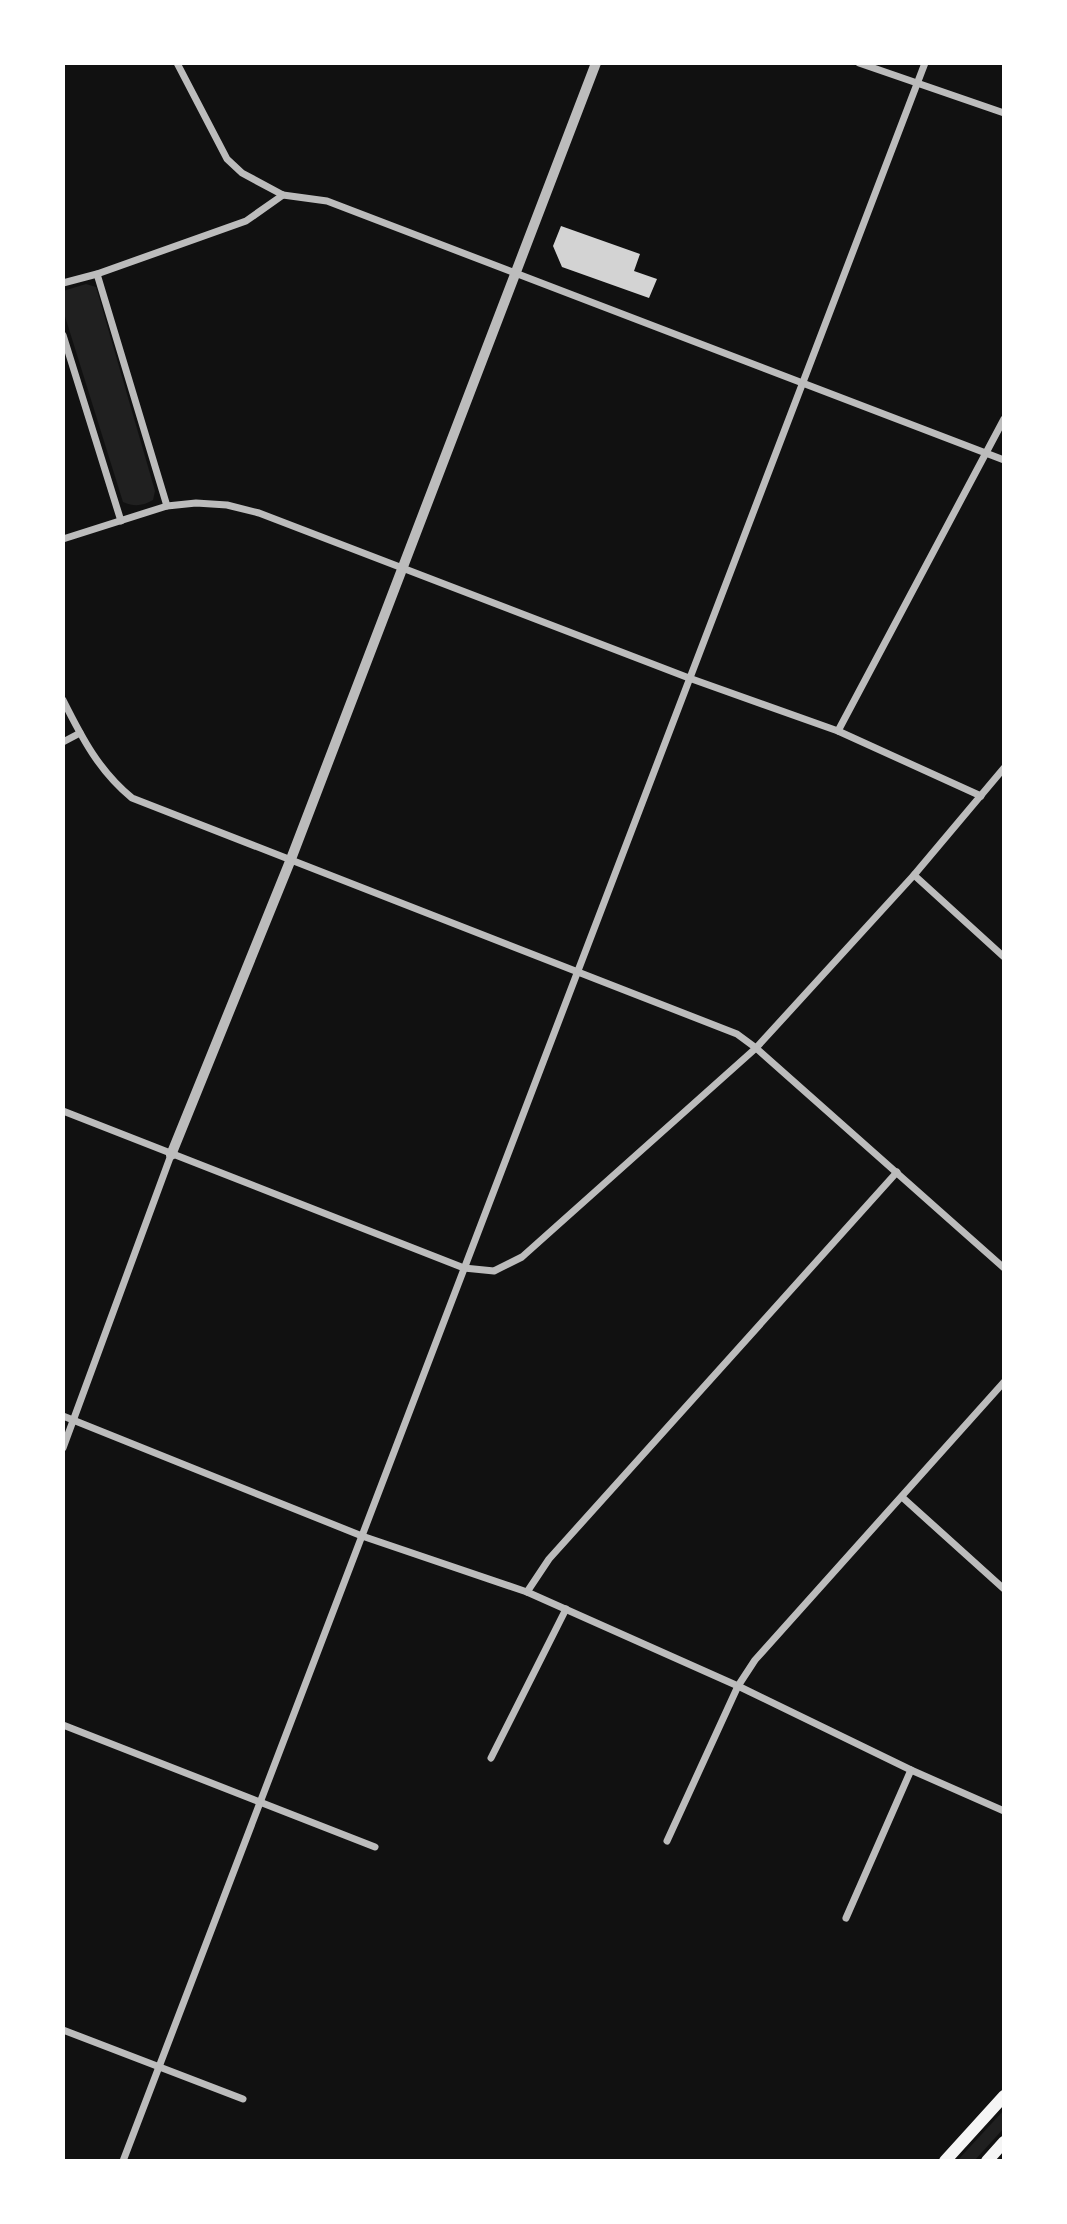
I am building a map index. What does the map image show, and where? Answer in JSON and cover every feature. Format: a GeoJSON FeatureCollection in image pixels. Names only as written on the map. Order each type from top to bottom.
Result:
{"type":"FeatureCollection","features":[{"type":"Feature","properties":{"kind":"main road"},"geometry":{"type":"LineString","coordinates":[[945,2161],[1004,2096]]}},
{"type":"Feature","properties":{"kind":"main road"},"geometry":{"type":"LineString","coordinates":[[987,2161],[1004,2142]]}},
{"type":"Feature","properties":{"kind":"street"},"geometry":{"type":"LineString","coordinates":[[177,63],[227,159],[251,178],[284,195],[327,201],[1004,460]]}},
{"type":"Feature","properties":{"kind":"street"},"geometry":{"type":"LineString","coordinates":[[63,1448],[171,1155],[291,859],[401,566],[596,63]]}},
{"type":"Feature","properties":{"kind":"street"},"geometry":{"type":"LineString","coordinates":[[859,63],[1004,113]]}},
{"type":"Feature","properties":{"kind":"street"},"geometry":{"type":"LineString","coordinates":[[123,2161],[925,63]]}},
{"type":"Feature","properties":{"kind":"street"},"geometry":{"type":"LineString","coordinates":[[63,283],[97,274],[246,221],[284,195]]}},
{"type":"Feature","properties":{"kind":"street"},"geometry":{"type":"LineString","coordinates":[[97,274],[167,506]]}},
{"type":"Feature","properties":{"kind":"street"},"geometry":{"type":"LineString","coordinates":[[63,335],[121,521]]}},
{"type":"Feature","properties":{"kind":"street"},"geometry":{"type":"LineString","coordinates":[[838,731],[1004,419]]}},
{"type":"Feature","properties":{"kind":"street"},"geometry":{"type":"LineString","coordinates":[[63,540],[167,506],[197,503],[248,510],[838,731],[981,796]]}},
{"type":"Feature","properties":{"kind":"street"},"geometry":{"type":"LineString","coordinates":[[63,700],[104,772],[132,798],[722,1027],[756,1048],[1004,1268]]}},
{"type":"Feature","properties":{"kind":"street"},"geometry":{"type":"LineString","coordinates":[[63,742],[80,733]]}},
{"type":"Feature","properties":{"kind":"street"},"geometry":{"type":"LineString","coordinates":[[63,1111],[464,1268],[494,1271],[522,1257],[756,1048],[914,875],[1004,768]]}},
{"type":"Feature","properties":{"kind":"street"},"geometry":{"type":"LineString","coordinates":[[914,875],[1004,957]]}},
{"type":"Feature","properties":{"kind":"street"},"geometry":{"type":"LineString","coordinates":[[527,1592],[549,1559],[897,1172]]}},
{"type":"Feature","properties":{"kind":"street"},"geometry":{"type":"LineString","coordinates":[[667,1841],[738,1686],[755,1660],[1004,1382]]}},
{"type":"Feature","properties":{"kind":"street"},"geometry":{"type":"LineString","coordinates":[[63,1416],[362,1536],[527,1592],[738,1686],[911,1770],[1004,1811]]}},
{"type":"Feature","properties":{"kind":"street"},"geometry":{"type":"LineString","coordinates":[[902,1497],[1004,1589]]}},
{"type":"Feature","properties":{"kind":"street"},"geometry":{"type":"LineString","coordinates":[[491,1758],[566,1609]]}},
{"type":"Feature","properties":{"kind":"street"},"geometry":{"type":"LineString","coordinates":[[63,1725],[375,1847]]}},
{"type":"Feature","properties":{"kind":"street"},"geometry":{"type":"LineString","coordinates":[[846,1918],[911,1770]]}},
{"type":"Feature","properties":{"kind":"street"},"geometry":{"type":"LineString","coordinates":[[63,2030],[243,2099]]}},
{"type":"Feature","properties":{"kind":"shaded area"},"geometry":{"type":"Polygon","coordinates":[[[86,284],[96,287],[155,491],[153,500],[142,505],[123,502],[63,310],[63,291],[86,284]]]}},
{"type":"Feature","properties":{"kind":"shaded area"},"geometry":{"type":"Polygon","coordinates":[[[1004,2110],[1004,2128],[974,2161],[957,2161],[1004,2110]]]}},
{"type":"Feature","properties":{"kind":"building"},"geometry":{"type":"Polygon","coordinates":[[[561,226],[640,254],[634,271],[657,279],[649,298],[562,267],[553,246],[561,226]]]}}]}
